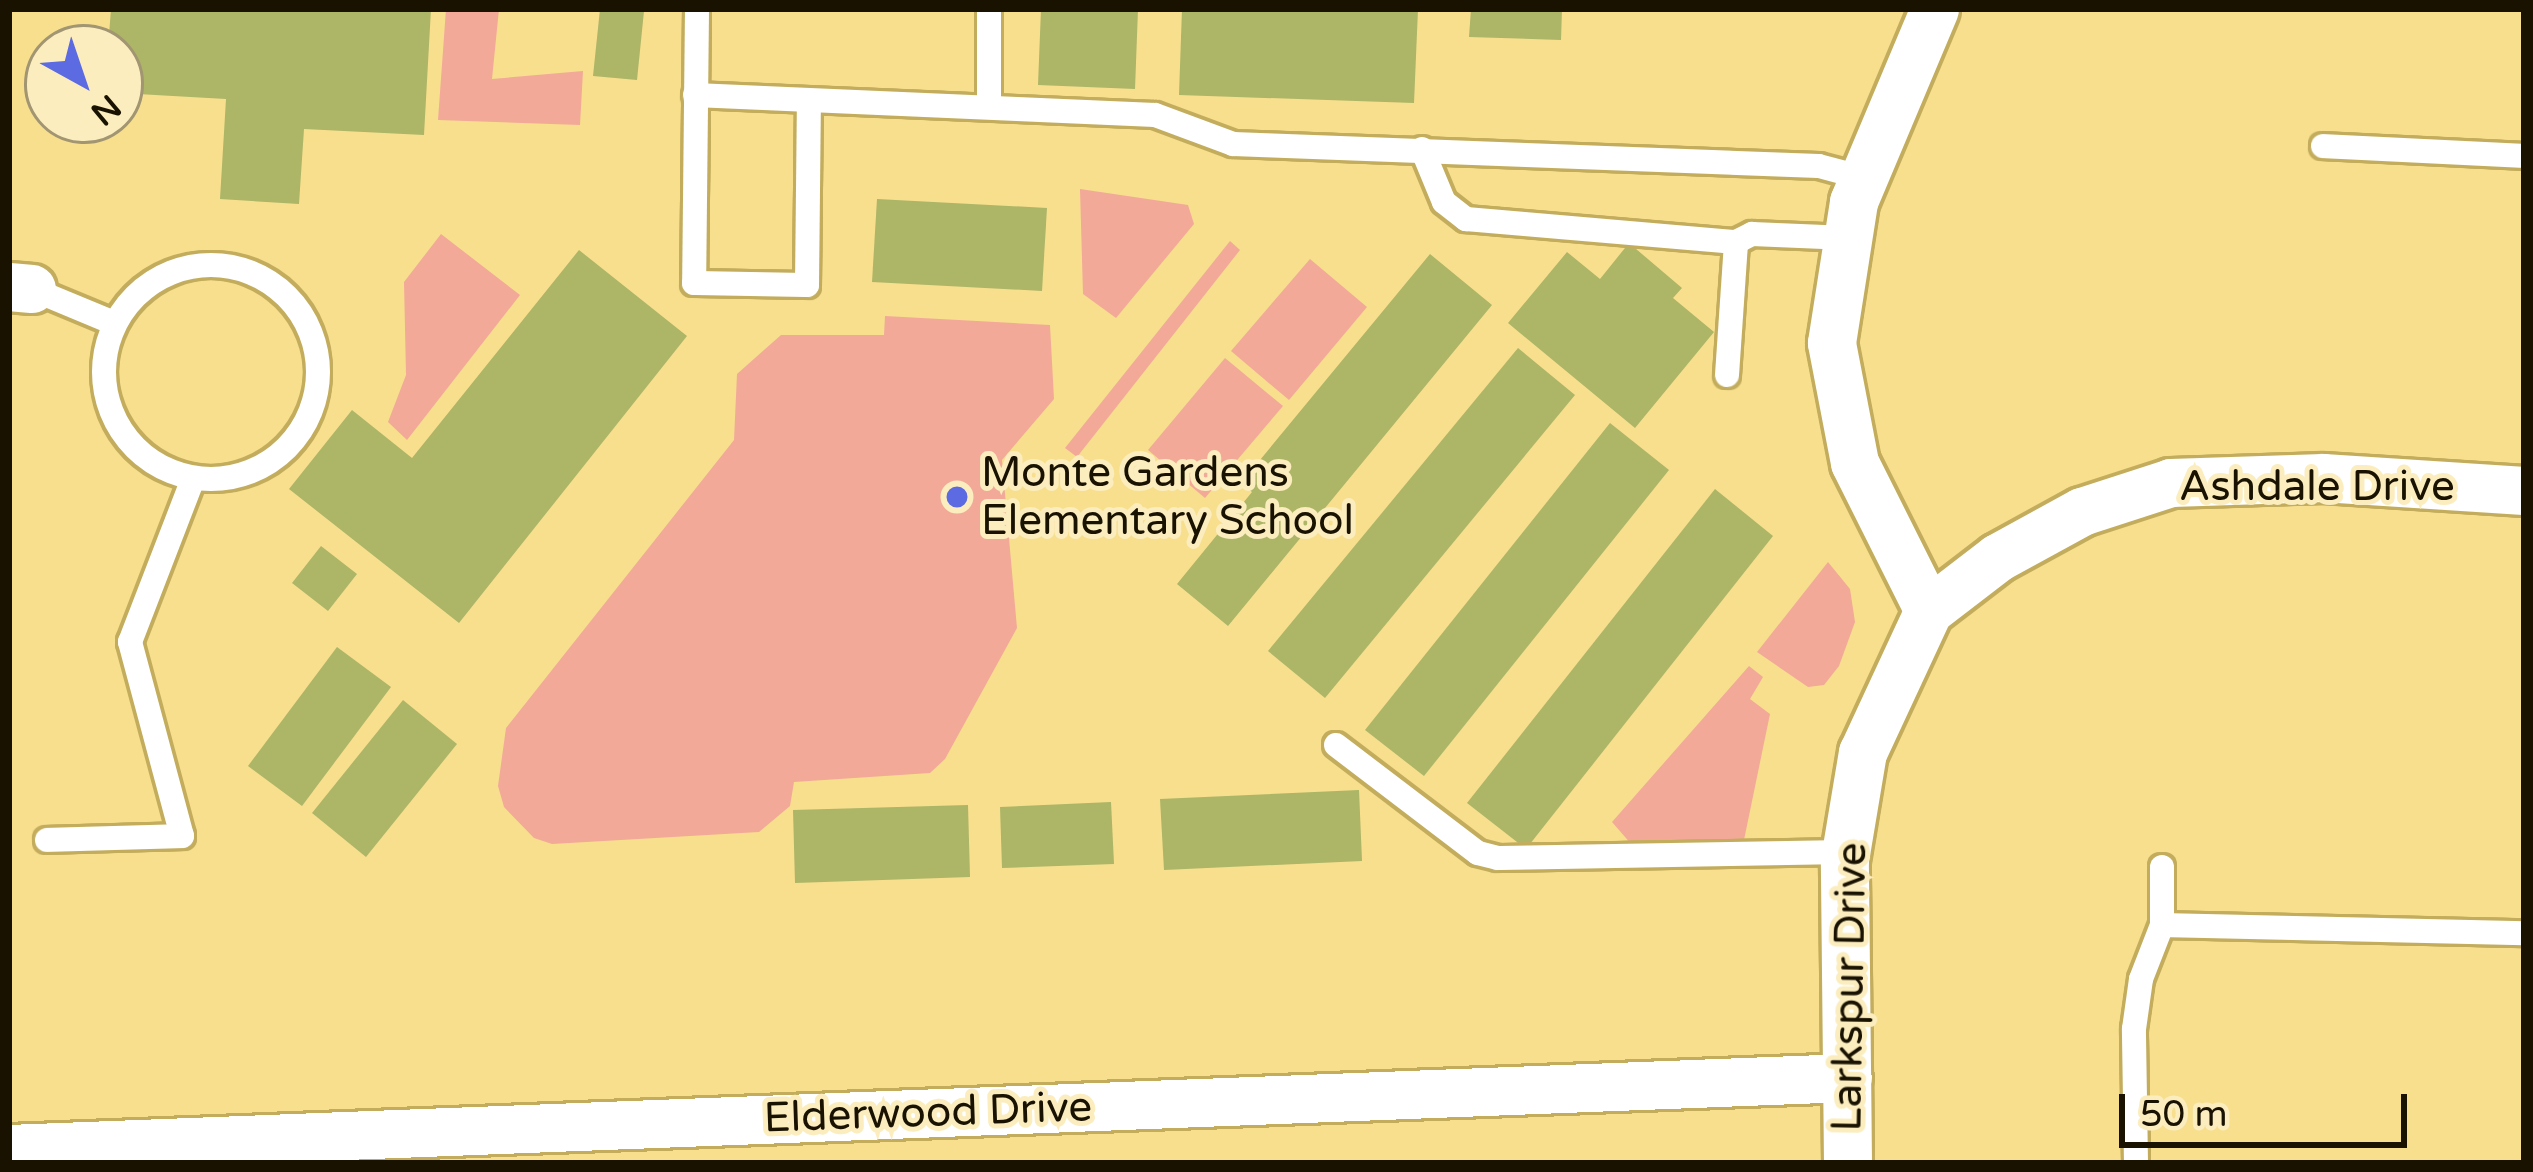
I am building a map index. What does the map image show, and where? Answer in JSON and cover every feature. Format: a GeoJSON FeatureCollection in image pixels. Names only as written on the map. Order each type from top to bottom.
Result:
{"type":"FeatureCollection","features":[{"type":"Feature","properties":{"kind":"street"},"geometry":{"type":"LineString","coordinates":[[1929,611],[1856,463],[1832,343],[1848,238],[1864,178],[1935,9]]}},
{"type":"Feature","properties":{"kind":"street","name":"Ashdale Drive"},"geometry":{"type":"LineString","coordinates":[[1929,611],[1998,558],[2083,512],[2171,483],[2324,478],[2524,491]]}},
{"type":"Feature","properties":{"kind":"street","name":"Larkspur Drive"},"geometry":{"type":"LineString","coordinates":[[1848,1163],[1847,852],[1863,753],[1929,611]]}},
{"type":"Feature","properties":{"kind":"street","name":"Elderwood Drive"},"geometry":{"type":"LineString","coordinates":[[9,1149],[1848,1078]]}},
{"type":"Feature","properties":{"kind":"lane"},"geometry":{"type":"LineString","coordinates":[[697,9],[694,283],[807,285],[809,102]]}},
{"type":"Feature","properties":{"kind":"lane"},"geometry":{"type":"LineString","coordinates":[[989,9],[989,107]]}},
{"type":"Feature","properties":{"kind":"lane"},"geometry":{"type":"LineString","coordinates":[[694,95],[1155,115],[1233,144],[1819,166],[1864,178]]}},
{"type":"Feature","properties":{"kind":"lane"},"geometry":{"type":"LineString","coordinates":[[2323,146],[2524,156]]}},
{"type":"Feature","properties":{"kind":"lane"},"geometry":{"type":"LineString","coordinates":[[1422,149],[1444,202],[1466,219],[1736,242],[1752,235],[1848,238]]}},
{"type":"Feature","properties":{"kind":"lane"},"geometry":{"type":"LineString","coordinates":[[1726,375],[1736,242]]}},
{"type":"Feature","properties":{"kind":"lane"},"geometry":{"type":"LineString","coordinates":[[191,266],[233,266],[274,284],[311,331],[318,392],[291,445],[248,473],[193,479],[147,460],[114,422],[102,371],[114,323],[155,279],[191,266]]}},
{"type":"Feature","properties":{"kind":"lane"},"geometry":{"type":"LineString","coordinates":[[21,288],[114,323]]}},
{"type":"Feature","properties":{"kind":"lane"},"geometry":{"type":"LineString","coordinates":[[46,840],[182,836],[130,642],[193,479]]}},
{"type":"Feature","properties":{"kind":"lane"},"geometry":{"type":"LineString","coordinates":[[1336,745],[1478,853],[1498,858],[1847,852]]}},
{"type":"Feature","properties":{"kind":"lane"},"geometry":{"type":"LineString","coordinates":[[2136,1163],[2134,1029],[2141,979],[2162,925],[2162,867]]}},
{"type":"Feature","properties":{"kind":"lane"},"geometry":{"type":"LineString","coordinates":[[2162,925],[2524,933]]}},
{"type":"Feature","properties":{"kind":"shaded area"},"geometry":{"type":"Polygon","coordinates":[[[446,9],[499,9],[492,79],[583,71],[580,125],[438,120],[446,9]]]}},
{"type":"Feature","properties":{"kind":"shaded area"},"geometry":{"type":"Polygon","coordinates":[[[1080,189],[1188,205],[1194,224],[1116,318],[1083,294],[1080,189]]]}},
{"type":"Feature","properties":{"kind":"shaded area"},"geometry":{"type":"Polygon","coordinates":[[[441,234],[520,295],[407,440],[388,422],[406,375],[404,282],[441,234]]]}},
{"type":"Feature","properties":{"kind":"shaded area"},"geometry":{"type":"Polygon","coordinates":[[[1230,241],[1240,250],[1077,457],[1065,448],[1230,241]]]}},
{"type":"Feature","properties":{"kind":"shaded area"},"geometry":{"type":"Polygon","coordinates":[[[1310,259],[1367,307],[1289,400],[1231,351],[1310,259]]]}},
{"type":"Feature","properties":{"kind":"shaded area"},"geometry":{"type":"Polygon","coordinates":[[[885,316],[1050,325],[1054,399],[1002,460],[1017,628],[945,759],[930,773],[794,782],[790,806],[759,832],[552,844],[534,838],[504,807],[498,786],[506,728],[734,440],[737,374],[781,335],[884,335],[885,316]]]}},
{"type":"Feature","properties":{"kind":"shaded area"},"geometry":{"type":"Polygon","coordinates":[[[1225,358],[1283,406],[1205,498],[1148,450],[1225,358]]]}},
{"type":"Feature","properties":{"kind":"shaded area"},"geometry":{"type":"Polygon","coordinates":[[[1828,562],[1850,589],[1855,622],[1839,666],[1824,685],[1808,687],[1757,652],[1828,562]]]}},
{"type":"Feature","properties":{"kind":"shaded area"},"geometry":{"type":"Polygon","coordinates":[[[1749,666],[1763,677],[1750,699],[1770,714],[1744,840],[1632,845],[1612,822],[1749,666]]]}},
{"type":"Feature","properties":{"kind":"building"},"geometry":{"type":"Polygon","coordinates":[[[111,9],[431,9],[424,135],[304,129],[299,204],[220,199],[226,99],[144,94],[144,24],[110,24],[111,9]]]}},
{"type":"Feature","properties":{"kind":"building"},"geometry":{"type":"Polygon","coordinates":[[[600,9],[644,11],[637,80],[593,76],[600,9]]]}},
{"type":"Feature","properties":{"kind":"building"},"geometry":{"type":"Polygon","coordinates":[[[1041,9],[1138,9],[1135,89],[1038,85],[1041,9]]]}},
{"type":"Feature","properties":{"kind":"building"},"geometry":{"type":"Polygon","coordinates":[[[1182,9],[1418,9],[1414,103],[1179,95],[1182,9]]]}},
{"type":"Feature","properties":{"kind":"building"},"geometry":{"type":"Polygon","coordinates":[[[1471,9],[1562,9],[1561,40],[1469,37],[1471,9]]]}},
{"type":"Feature","properties":{"kind":"building"},"geometry":{"type":"Polygon","coordinates":[[[877,199],[1047,208],[1042,291],[872,282],[877,199]]]}},
{"type":"Feature","properties":{"kind":"building"},"geometry":{"type":"Polygon","coordinates":[[[1629,243],[1682,288],[1673,298],[1714,332],[1635,428],[1508,323],[1567,252],[1600,279],[1629,243]]]}},
{"type":"Feature","properties":{"kind":"building"},"geometry":{"type":"Polygon","coordinates":[[[579,250],[687,336],[459,623],[289,489],[352,410],[412,458],[579,250]]]}},
{"type":"Feature","properties":{"kind":"building"},"geometry":{"type":"Polygon","coordinates":[[[1430,254],[1492,305],[1228,626],[1177,584],[1252,492],[1241,483],[1430,254]]]}},
{"type":"Feature","properties":{"kind":"building"},"geometry":{"type":"Polygon","coordinates":[[[1518,348],[1575,395],[1325,698],[1268,651],[1518,348]]]}},
{"type":"Feature","properties":{"kind":"building"},"geometry":{"type":"Polygon","coordinates":[[[1610,423],[1669,470],[1424,776],[1365,730],[1610,423]]]}},
{"type":"Feature","properties":{"kind":"building"},"geometry":{"type":"Polygon","coordinates":[[[1715,489],[1773,536],[1526,849],[1467,803],[1715,489]]]}},
{"type":"Feature","properties":{"kind":"building"},"geometry":{"type":"Polygon","coordinates":[[[321,546],[357,574],[328,611],[292,583],[321,546]]]}},
{"type":"Feature","properties":{"kind":"building"},"geometry":{"type":"Polygon","coordinates":[[[337,647],[391,687],[302,806],[248,766],[337,647]]]}},
{"type":"Feature","properties":{"kind":"building"},"geometry":{"type":"Polygon","coordinates":[[[403,700],[457,744],[366,857],[312,813],[403,700]]]}},
{"type":"Feature","properties":{"kind":"building"},"geometry":{"type":"Polygon","coordinates":[[[1359,790],[1362,861],[1164,870],[1160,799],[1359,790]]]}},
{"type":"Feature","properties":{"kind":"building"},"geometry":{"type":"Polygon","coordinates":[[[1111,802],[1114,864],[1002,868],[1000,807],[1111,802]]]}},
{"type":"Feature","properties":{"kind":"building"},"geometry":{"type":"Polygon","coordinates":[[[968,805],[970,877],[795,883],[793,810],[968,805]]]}},
{"type":"Feature","properties":{"kind":"place","name":"Monte Gardens Elementary School"},"geometry":{"type":"Point","coordinates":[957,497]}}]}
